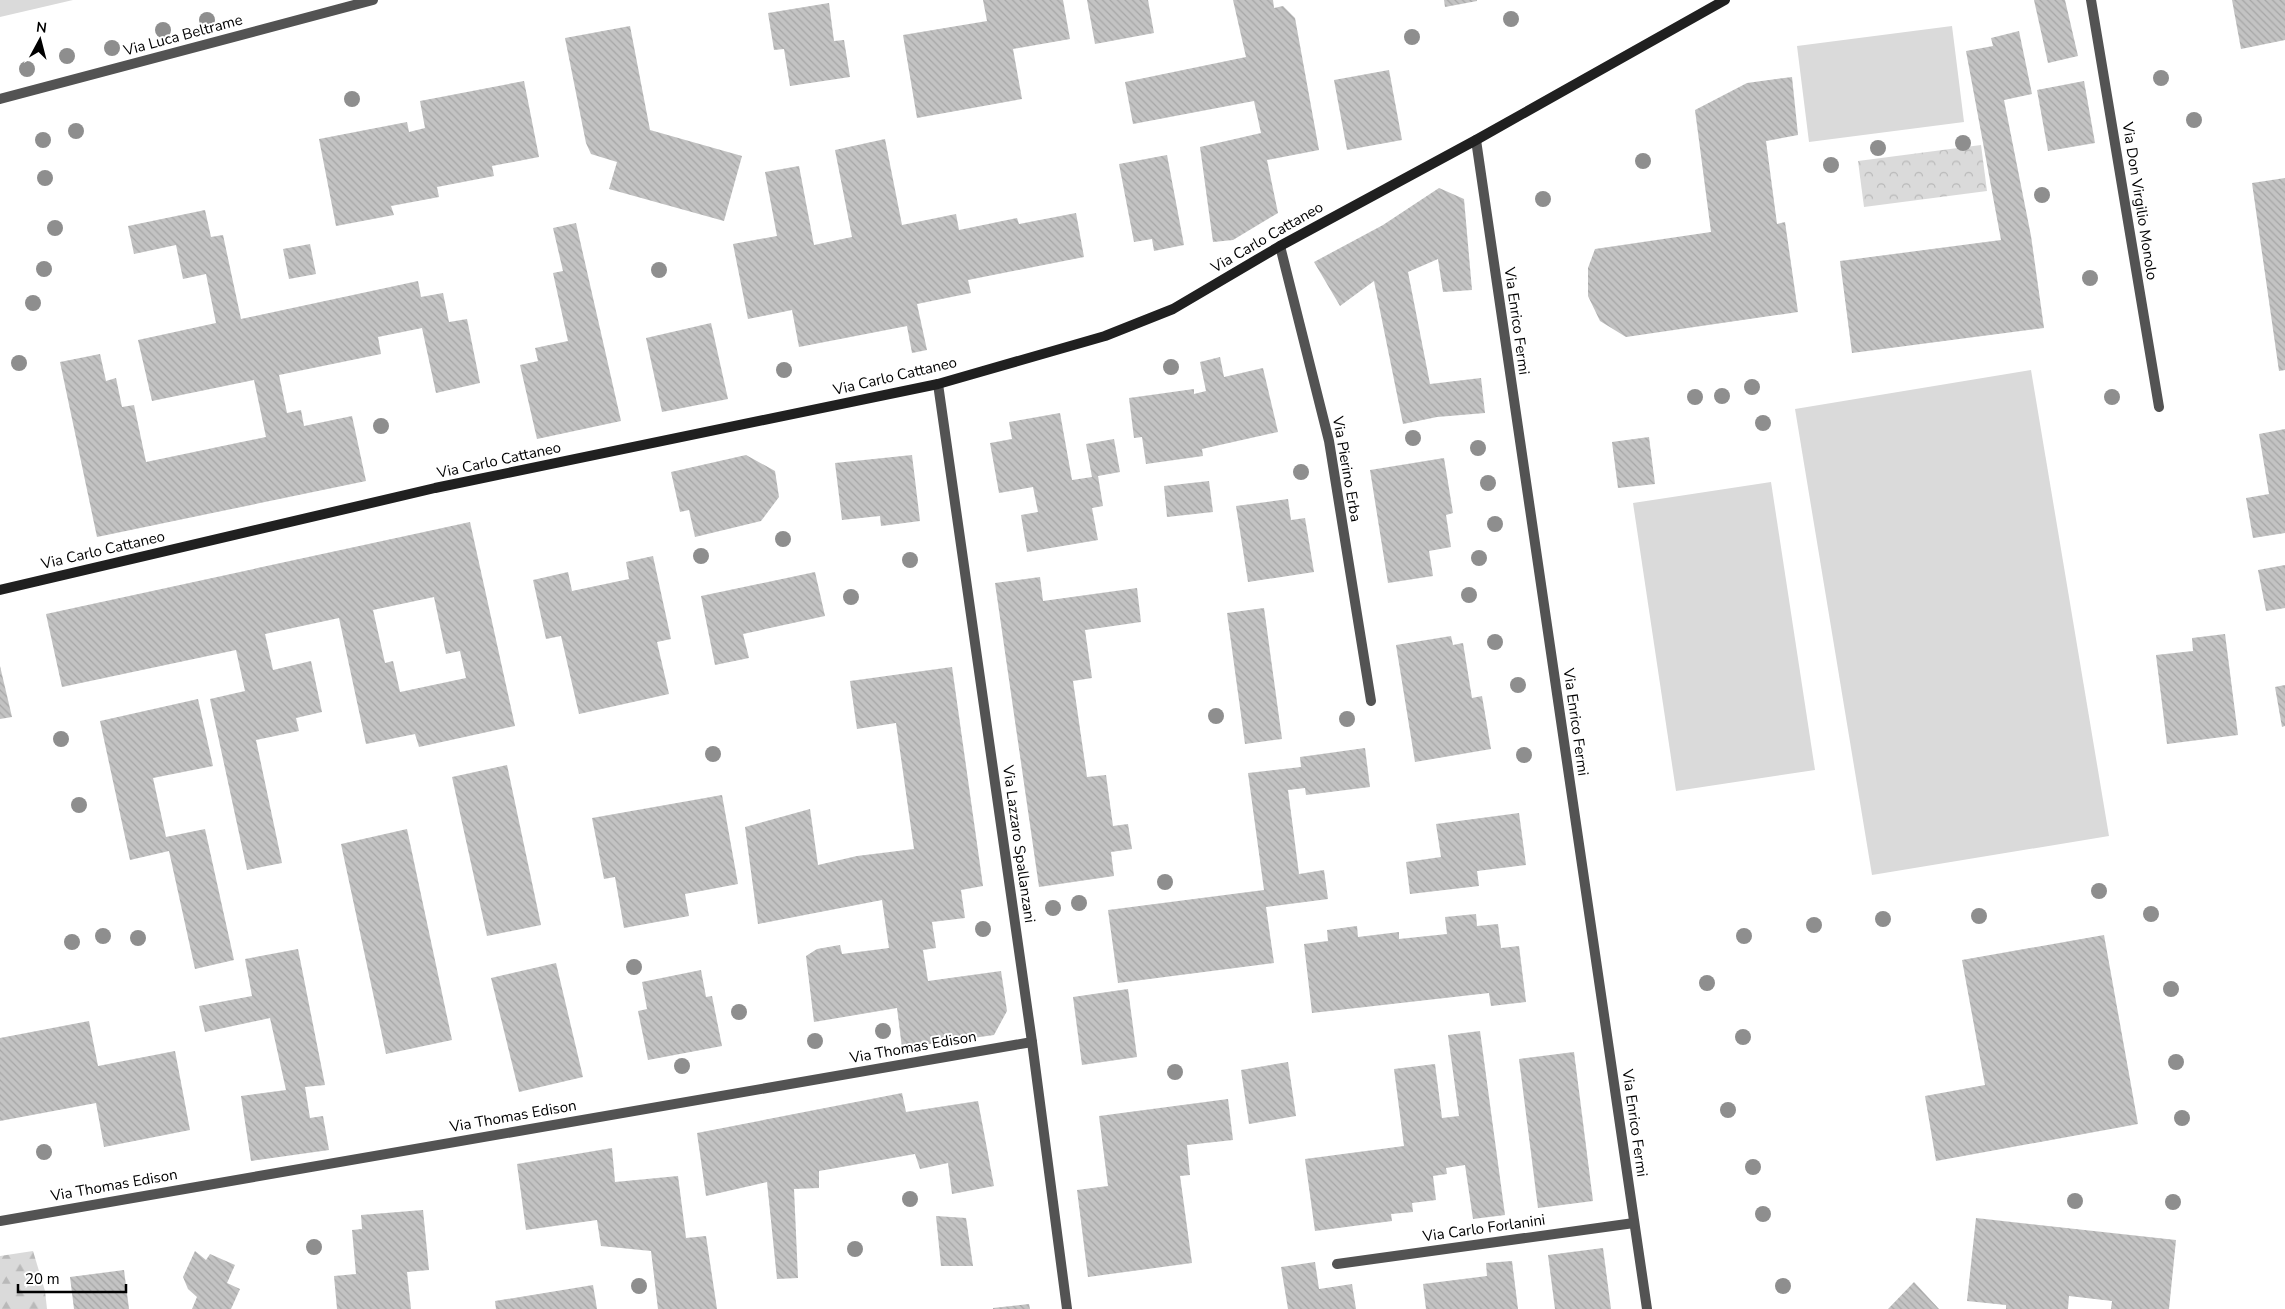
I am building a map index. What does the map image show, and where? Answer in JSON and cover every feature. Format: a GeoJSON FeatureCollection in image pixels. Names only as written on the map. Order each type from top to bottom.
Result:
{"type":"FeatureCollection","features":[{"type":"Feature","properties":{"kind":"street","name":"Via Luca Beltrame"},"geometry":{"type":"LineString","coordinates":[[0,99],[373,0]]}},
{"type":"Feature","properties":{"kind":"street","name":"Via Carlo Cattaneo"},"geometry":{"type":"LineString","coordinates":[[0,590],[435,488],[938,384],[1105,336],[1173,309],[1280,246],[1476,140],[1725,0]]}},
{"type":"Feature","properties":{"kind":"street","name":"Via Don Virgilio Monolo"},"geometry":{"type":"LineString","coordinates":[[2091,0],[2159,407]]}},
{"type":"Feature","properties":{"kind":"street","name":"Via Enrico Fermi"},"geometry":{"type":"LineString","coordinates":[[1476,140],[1647,1309]]}},
{"type":"Feature","properties":{"kind":"street","name":"Via Pierino Erba"},"geometry":{"type":"LineString","coordinates":[[1280,246],[1329,441],[1371,701]]}},
{"type":"Feature","properties":{"kind":"street","name":"Via Lazzaro Spallanzani"},"geometry":{"type":"LineString","coordinates":[[938,384],[1032,1042],[1067,1309]]}},
{"type":"Feature","properties":{"kind":"street","name":"Via Thomas Edison"},"geometry":{"type":"LineString","coordinates":[[0,1220],[1032,1042]]}},
{"type":"Feature","properties":{"kind":"street","name":"Via Carlo Forlanini"},"geometry":{"type":"LineString","coordinates":[[1337,1264],[1634,1223]]}},
{"type":"Feature","properties":{"kind":"green space"},"geometry":{"type":"Polygon","coordinates":[[[0,0],[73,0],[0,17],[0,0]]]}},
{"type":"Feature","properties":{"kind":"green space"},"geometry":{"type":"Polygon","coordinates":[[[1952,26],[1964,122],[1809,142],[1797,46],[1952,26]]]}},
{"type":"Feature","properties":{"kind":"green space"},"geometry":{"type":"Polygon","coordinates":[[[1981,145],[1987,191],[1864,207],[1858,161],[1981,145]]]}},
{"type":"Feature","properties":{"kind":"green space"},"geometry":{"type":"Polygon","coordinates":[[[2031,370],[2109,836],[1872,875],[1795,409],[2031,370]]]}},
{"type":"Feature","properties":{"kind":"green space"},"geometry":{"type":"Polygon","coordinates":[[[1771,482],[1815,770],[1676,791],[1633,503],[1771,482]]]}},
{"type":"Feature","properties":{"kind":"green space"},"geometry":{"type":"Polygon","coordinates":[[[33,1251],[45,1291],[47,1309],[0,1309],[0,1256],[33,1251]]]}},
{"type":"Feature","properties":{"kind":"building"},"geometry":{"type":"Polygon","coordinates":[[[983,0],[1063,0],[1070,39],[1013,49],[1022,99],[917,118],[903,35],[987,21],[983,0]]]}},
{"type":"Feature","properties":{"kind":"building"},"geometry":{"type":"Polygon","coordinates":[[[1087,0],[1148,0],[1154,33],[1095,44],[1087,0]]]}},
{"type":"Feature","properties":{"kind":"building"},"geometry":{"type":"Polygon","coordinates":[[[1233,0],[1273,0],[1274,8],[1283,6],[1295,18],[1319,150],[1267,160],[1278,213],[1233,240],[1213,242],[1200,147],[1261,133],[1254,101],[1133,124],[1125,82],[1246,57],[1233,0]]]}},
{"type":"Feature","properties":{"kind":"building"},"geometry":{"type":"Polygon","coordinates":[[[1444,0],[1477,0],[1477,1],[1445,7],[1444,0]]]}},
{"type":"Feature","properties":{"kind":"building"},"geometry":{"type":"Polygon","coordinates":[[[2034,0],[2065,0],[2078,56],[2048,63],[2034,0]]]}},
{"type":"Feature","properties":{"kind":"building"},"geometry":{"type":"Polygon","coordinates":[[[2232,0],[2285,0],[2285,40],[2241,49],[2232,0]]]}},
{"type":"Feature","properties":{"kind":"building"},"geometry":{"type":"Polygon","coordinates":[[[829,3],[834,41],[844,40],[850,77],[790,86],[784,49],[774,50],[768,13],[829,3]]]}},
{"type":"Feature","properties":{"kind":"building"},"geometry":{"type":"Polygon","coordinates":[[[630,26],[650,130],[742,156],[724,221],[609,189],[617,162],[591,154],[586,143],[565,38],[630,26]]]}},
{"type":"Feature","properties":{"kind":"building"},"geometry":{"type":"Polygon","coordinates":[[[2019,31],[2032,94],[2004,100],[2031,236],[2044,328],[1852,353],[1840,261],[2001,240],[1966,51],[1993,46],[1991,38],[2019,31]]]}},
{"type":"Feature","properties":{"kind":"building"},"geometry":{"type":"Polygon","coordinates":[[[1389,70],[1402,140],[1347,150],[1334,80],[1389,70]]]}},
{"type":"Feature","properties":{"kind":"building"},"geometry":{"type":"Polygon","coordinates":[[[1792,77],[1798,135],[1766,141],[1777,224],[1785,222],[1798,312],[1626,337],[1600,321],[1588,296],[1588,268],[1595,249],[1711,232],[1695,110],[1747,83],[1792,77]]]}},
{"type":"Feature","properties":{"kind":"building"},"geometry":{"type":"Polygon","coordinates":[[[524,81],[539,157],[492,166],[494,176],[437,187],[439,197],[391,206],[394,215],[336,226],[319,139],[407,122],[409,132],[425,128],[420,101],[524,81]]]}},
{"type":"Feature","properties":{"kind":"building"},"geometry":{"type":"Polygon","coordinates":[[[2084,81],[2095,143],[2048,151],[2037,90],[2084,81]]]}},
{"type":"Feature","properties":{"kind":"building"},"geometry":{"type":"Polygon","coordinates":[[[885,139],[902,225],[956,214],[959,230],[1017,218],[1019,224],[1076,213],[1084,257],[968,280],[971,293],[917,304],[927,350],[912,353],[907,326],[799,347],[792,310],[748,319],[733,244],[777,236],[765,172],[799,166],[814,245],[852,237],[835,150],[885,139]]]}},
{"type":"Feature","properties":{"kind":"building"},"geometry":{"type":"Polygon","coordinates":[[[1167,155],[1184,245],[1154,251],[1152,239],[1134,242],[1119,164],[1167,155]]]}},
{"type":"Feature","properties":{"kind":"building"},"geometry":{"type":"Polygon","coordinates":[[[2285,178],[2285,370],[2279,371],[2252,183],[2285,178]]]}},
{"type":"Feature","properties":{"kind":"building"},"geometry":{"type":"Polygon","coordinates":[[[1439,188],[1464,199],[1472,290],[1443,292],[1438,259],[1408,272],[1430,384],[1481,378],[1485,413],[1437,417],[1403,424],[1374,281],[1340,306],[1314,262],[1383,225],[1439,188]]]}},
{"type":"Feature","properties":{"kind":"building"},"geometry":{"type":"Polygon","coordinates":[[[205,210],[211,237],[223,235],[241,319],[418,281],[421,297],[443,293],[449,322],[467,319],[480,383],[436,393],[422,328],[378,337],[381,354],[279,375],[287,413],[301,410],[304,426],[352,416],[366,481],[97,537],[60,362],[100,354],[106,381],[116,378],[122,407],[134,405],[146,462],[266,437],[254,380],[152,401],[138,340],[216,323],[206,274],[183,279],[176,245],[134,254],[128,226],[205,210]]]}},
{"type":"Feature","properties":{"kind":"building"},"geometry":{"type":"Polygon","coordinates":[[[576,223],[621,421],[537,439],[520,365],[538,361],[535,348],[568,341],[553,273],[563,271],[553,228],[576,223]]]}},
{"type":"Feature","properties":{"kind":"building"},"geometry":{"type":"Polygon","coordinates":[[[310,244],[316,274],[289,279],[283,249],[310,244]]]}},
{"type":"Feature","properties":{"kind":"building"},"geometry":{"type":"Polygon","coordinates":[[[711,323],[728,399],[662,412],[646,338],[711,323]]]}},
{"type":"Feature","properties":{"kind":"building"},"geometry":{"type":"Polygon","coordinates":[[[1220,357],[1224,377],[1263,368],[1278,432],[1202,449],[1203,456],[1146,464],[1142,437],[1134,438],[1129,398],[1194,389],[1194,394],[1206,391],[1200,362],[1220,357]]]}},
{"type":"Feature","properties":{"kind":"building"},"geometry":{"type":"Polygon","coordinates":[[[1060,413],[1072,480],[1092,477],[1086,444],[1114,439],[1120,472],[1098,476],[1103,506],[1092,508],[1098,540],[1027,552],[1021,515],[1038,512],[1033,487],[999,493],[990,443],[1012,439],[1009,422],[1060,413]]]}},
{"type":"Feature","properties":{"kind":"building"},"geometry":{"type":"Polygon","coordinates":[[[2285,429],[2285,533],[2253,538],[2246,498],[2269,494],[2259,434],[2285,429]]]}},
{"type":"Feature","properties":{"kind":"building"},"geometry":{"type":"Polygon","coordinates":[[[1649,437],[1655,484],[1618,488],[1612,442],[1649,437]]]}},
{"type":"Feature","properties":{"kind":"building"},"geometry":{"type":"Polygon","coordinates":[[[746,455],[775,471],[779,497],[761,521],[695,537],[689,510],[680,512],[671,472],[746,455]]]}},
{"type":"Feature","properties":{"kind":"building"},"geometry":{"type":"Polygon","coordinates":[[[912,455],[920,521],[881,526],[880,516],[842,520],[835,463],[912,455]]]}},
{"type":"Feature","properties":{"kind":"building"},"geometry":{"type":"Polygon","coordinates":[[[1444,458],[1453,513],[1446,515],[1451,547],[1429,551],[1433,576],[1388,583],[1370,470],[1444,458]]]}},
{"type":"Feature","properties":{"kind":"building"},"geometry":{"type":"Polygon","coordinates":[[[1209,481],[1213,512],[1167,517],[1164,486],[1209,481]]]}},
{"type":"Feature","properties":{"kind":"building"},"geometry":{"type":"Polygon","coordinates":[[[1288,499],[1291,520],[1305,518],[1314,572],[1248,582],[1236,506],[1288,499]]]}},
{"type":"Feature","properties":{"kind":"building"},"geometry":{"type":"Polygon","coordinates":[[[470,522],[515,726],[419,747],[415,734],[366,744],[339,618],[265,634],[273,670],[311,661],[322,712],[296,718],[299,731],[256,740],[282,863],[247,870],[210,699],[245,691],[236,650],[62,687],[46,614],[470,522]],[[434,597],[373,610],[385,663],[393,661],[400,692],[466,678],[460,651],[446,654],[434,597]]]}},
{"type":"Feature","properties":{"kind":"building"},"geometry":{"type":"Polygon","coordinates":[[[653,556],[671,639],[657,642],[669,694],[579,714],[561,636],[546,639],[533,580],[568,572],[572,591],[629,579],[626,562],[653,556]]]}},
{"type":"Feature","properties":{"kind":"building"},"geometry":{"type":"Polygon","coordinates":[[[2285,565],[2285,608],[2266,611],[2258,570],[2285,565]]]}},
{"type":"Feature","properties":{"kind":"building"},"geometry":{"type":"Polygon","coordinates":[[[815,572],[825,616],[743,634],[749,658],[715,665],[701,596],[815,572]]]}},
{"type":"Feature","properties":{"kind":"building"},"geometry":{"type":"Polygon","coordinates":[[[1040,577],[1043,601],[1137,588],[1141,622],[1085,630],[1092,678],[1073,681],[1087,777],[1106,775],[1113,826],[1128,824],[1132,849],[1111,852],[1114,876],[1039,887],[995,583],[1040,577]]]}},
{"type":"Feature","properties":{"kind":"building"},"geometry":{"type":"Polygon","coordinates":[[[1264,608],[1282,739],[1245,744],[1227,613],[1264,608]]]}},
{"type":"Feature","properties":{"kind":"building"},"geometry":{"type":"Polygon","coordinates":[[[2225,634],[2238,735],[2167,744],[2156,655],[2193,651],[2192,638],[2225,634]]]}},
{"type":"Feature","properties":{"kind":"building"},"geometry":{"type":"Polygon","coordinates":[[[1451,636],[1453,645],[1463,643],[1472,698],[1482,696],[1491,749],[1415,762],[1396,645],[1451,636]]]}},
{"type":"Feature","properties":{"kind":"building"},"geometry":{"type":"Polygon","coordinates":[[[0,666],[12,717],[0,719],[0,666]]]}},
{"type":"Feature","properties":{"kind":"building"},"geometry":{"type":"Polygon","coordinates":[[[952,667],[983,886],[961,890],[965,918],[932,922],[936,948],[923,950],[928,981],[1001,971],[1007,1011],[994,1035],[902,1048],[897,1008],[814,1022],[806,956],[817,949],[840,945],[842,954],[889,948],[882,900],[758,924],[745,827],[810,809],[818,865],[857,856],[914,849],[896,723],[857,729],[850,681],[952,667]]]}},
{"type":"Feature","properties":{"kind":"building"},"geometry":{"type":"Polygon","coordinates":[[[2285,685],[2285,726],[2282,727],[2275,687],[2285,685]]]}},
{"type":"Feature","properties":{"kind":"building"},"geometry":{"type":"Polygon","coordinates":[[[198,699],[213,766],[153,778],[166,837],[205,829],[234,960],[195,969],[169,851],[130,860],[100,721],[198,699]]]}},
{"type":"Feature","properties":{"kind":"building"},"geometry":{"type":"Polygon","coordinates":[[[1365,748],[1370,787],[1306,795],[1305,788],[1288,790],[1299,874],[1324,870],[1328,899],[1266,907],[1274,963],[1118,983],[1108,910],[1264,890],[1248,773],[1301,767],[1300,757],[1365,748]]]}},
{"type":"Feature","properties":{"kind":"building"},"geometry":{"type":"Polygon","coordinates":[[[507,765],[541,925],[487,936],[452,777],[507,765]]]}},
{"type":"Feature","properties":{"kind":"building"},"geometry":{"type":"Polygon","coordinates":[[[722,795],[738,884],[685,894],[689,916],[624,928],[615,877],[604,879],[592,818],[722,795]]]}},
{"type":"Feature","properties":{"kind":"building"},"geometry":{"type":"Polygon","coordinates":[[[1519,813],[1526,865],[1477,871],[1479,886],[1410,894],[1406,862],[1441,857],[1436,824],[1519,813]]]}},
{"type":"Feature","properties":{"kind":"building"},"geometry":{"type":"Polygon","coordinates":[[[407,829],[452,1040],[386,1054],[341,844],[407,829]]]}},
{"type":"Feature","properties":{"kind":"building"},"geometry":{"type":"Polygon","coordinates":[[[1476,914],[1477,926],[1498,924],[1501,948],[1519,946],[1526,1002],[1491,1006],[1489,993],[1312,1013],[1304,944],[1328,941],[1327,930],[1357,926],[1358,937],[1399,932],[1399,939],[1447,934],[1445,917],[1476,914]]]}},
{"type":"Feature","properties":{"kind":"building"},"geometry":{"type":"Polygon","coordinates":[[[2104,935],[2138,1124],[1936,1161],[1925,1096],[1985,1085],[1962,960],[2104,935]]]}},
{"type":"Feature","properties":{"kind":"building"},"geometry":{"type":"Polygon","coordinates":[[[298,949],[325,1085],[305,1087],[310,1118],[323,1116],[329,1150],[251,1161],[241,1096],[286,1090],[270,1018],[205,1032],[199,1006],[252,996],[245,959],[298,949]]]}},
{"type":"Feature","properties":{"kind":"building"},"geometry":{"type":"Polygon","coordinates":[[[556,963],[583,1077],[519,1092],[491,978],[556,963]]]}},
{"type":"Feature","properties":{"kind":"building"},"geometry":{"type":"Polygon","coordinates":[[[701,970],[706,997],[712,996],[722,1046],[648,1060],[638,1011],[647,1009],[642,982],[701,970]]]}},
{"type":"Feature","properties":{"kind":"building"},"geometry":{"type":"Polygon","coordinates":[[[1128,989],[1137,1057],[1082,1065],[1073,997],[1128,989]]]}},
{"type":"Feature","properties":{"kind":"building"},"geometry":{"type":"Polygon","coordinates":[[[89,1021],[98,1066],[175,1051],[190,1130],[104,1147],[96,1103],[0,1121],[0,1038],[89,1021]]]}},
{"type":"Feature","properties":{"kind":"building"},"geometry":{"type":"Polygon","coordinates":[[[1480,1031],[1505,1215],[1473,1219],[1465,1165],[1446,1168],[1447,1174],[1433,1176],[1436,1200],[1412,1203],[1413,1212],[1391,1214],[1392,1221],[1315,1231],[1305,1159],[1404,1146],[1394,1069],[1435,1064],[1442,1118],[1459,1116],[1448,1035],[1480,1031]]]}},
{"type":"Feature","properties":{"kind":"building"},"geometry":{"type":"Polygon","coordinates":[[[1574,1052],[1593,1201],[1538,1208],[1519,1059],[1574,1052]]]}},
{"type":"Feature","properties":{"kind":"building"},"geometry":{"type":"Polygon","coordinates":[[[1288,1062],[1296,1116],[1249,1124],[1241,1070],[1288,1062]]]}},
{"type":"Feature","properties":{"kind":"building"},"geometry":{"type":"Polygon","coordinates":[[[902,1093],[906,1112],[978,1101],[994,1186],[952,1194],[948,1163],[920,1169],[915,1154],[819,1171],[819,1188],[794,1189],[798,1278],[777,1279],[767,1182],[706,1196],[697,1133],[902,1093]]]}},
{"type":"Feature","properties":{"kind":"building"},"geometry":{"type":"Polygon","coordinates":[[[1228,1099],[1233,1140],[1187,1145],[1190,1175],[1180,1176],[1192,1263],[1088,1277],[1077,1190],[1108,1186],[1099,1116],[1228,1099]]]}},
{"type":"Feature","properties":{"kind":"building"},"geometry":{"type":"Polygon","coordinates":[[[612,1148],[615,1182],[678,1176],[686,1238],[706,1236],[717,1309],[658,1309],[651,1251],[601,1246],[597,1220],[526,1230],[517,1164],[612,1148]]]}},
{"type":"Feature","properties":{"kind":"building"},"geometry":{"type":"Polygon","coordinates":[[[423,1210],[429,1270],[407,1272],[411,1309],[337,1309],[334,1276],[356,1274],[352,1230],[362,1229],[361,1215],[423,1210]]]}},
{"type":"Feature","properties":{"kind":"building"},"geometry":{"type":"Polygon","coordinates":[[[936,1216],[966,1218],[973,1266],[941,1266],[936,1216]]]}},
{"type":"Feature","properties":{"kind":"building"},"geometry":{"type":"Polygon","coordinates":[[[1976,1218],[2176,1240],[2169,1309],[2111,1309],[2112,1301],[2069,1296],[2068,1309],[2006,1309],[2006,1305],[1967,1301],[1976,1218]]]}},
{"type":"Feature","properties":{"kind":"building"},"geometry":{"type":"Polygon","coordinates":[[[1603,1248],[1611,1309],[1555,1309],[1548,1255],[1603,1248]]]}},
{"type":"Feature","properties":{"kind":"building"},"geometry":{"type":"Polygon","coordinates":[[[195,1251],[206,1260],[210,1254],[235,1265],[227,1283],[240,1289],[231,1309],[192,1309],[197,1297],[188,1289],[183,1277],[195,1251]]]}},
{"type":"Feature","properties":{"kind":"building"},"geometry":{"type":"Polygon","coordinates":[[[1512,1261],[1518,1309],[1426,1309],[1423,1284],[1487,1276],[1486,1263],[1512,1261]]]}},
{"type":"Feature","properties":{"kind":"building"},"geometry":{"type":"Polygon","coordinates":[[[1315,1262],[1319,1289],[1352,1284],[1356,1309],[1288,1309],[1281,1267],[1315,1262]]]}},
{"type":"Feature","properties":{"kind":"building"},"geometry":{"type":"Polygon","coordinates":[[[124,1270],[129,1309],[74,1309],[70,1277],[124,1270]]]}},
{"type":"Feature","properties":{"kind":"building"},"geometry":{"type":"Polygon","coordinates":[[[1914,1282],[1939,1309],[1888,1309],[1914,1282]]]}},
{"type":"Feature","properties":{"kind":"building"},"geometry":{"type":"Polygon","coordinates":[[[593,1285],[597,1309],[496,1309],[495,1301],[593,1285]]]}},
{"type":"Feature","properties":{"kind":"building"},"geometry":{"type":"Polygon","coordinates":[[[1029,1304],[1030,1309],[993,1309],[993,1308],[1029,1304]]]}}]}
